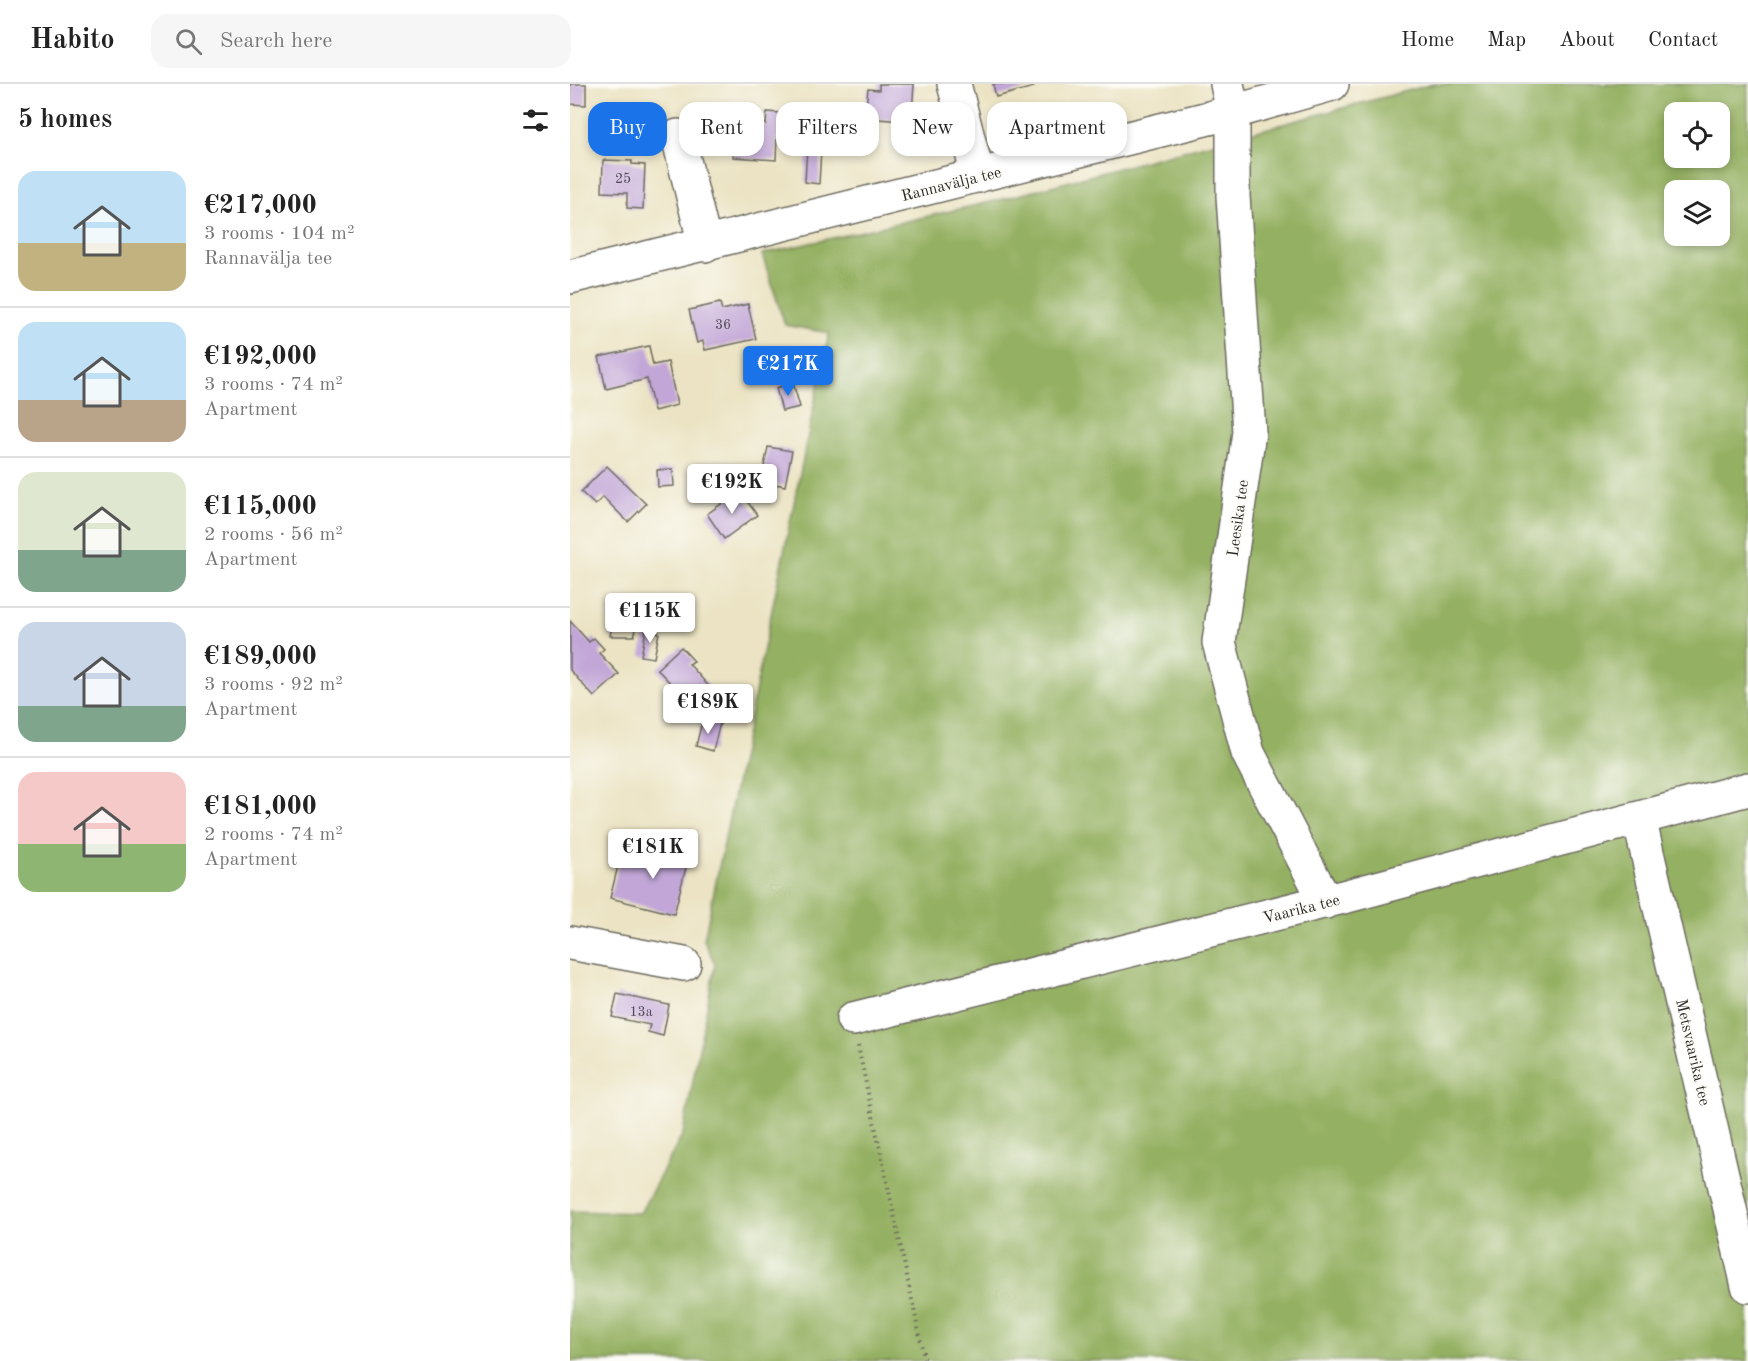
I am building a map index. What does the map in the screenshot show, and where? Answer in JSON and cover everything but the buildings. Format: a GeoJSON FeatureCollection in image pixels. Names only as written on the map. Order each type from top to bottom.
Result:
{"type":"FeatureCollection","features":[{"type":"Feature","properties":{"kind":"street"},"geometry":{"type":"LineString","coordinates":[[954,84],[978,176]]}},
{"type":"Feature","properties":{"kind":"street","name":"Rannavälja tee"},"geometry":{"type":"LineString","coordinates":[[570,277],[978,176],[1230,98],[1332,84]]}},
{"type":"Feature","properties":{"kind":"street","name":"Leesika tee"},"geometry":{"type":"LineString","coordinates":[[1230,98],[1233,196],[1249,432],[1219,642],[1248,753],[1326,902]]}},
{"type":"Feature","properties":{"kind":"street"},"geometry":{"type":"LineString","coordinates":[[678,136],[705,245]]}},
{"type":"Feature","properties":{"kind":"street","name":"Vaarika tee"},"geometry":{"type":"LineString","coordinates":[[853,1019],[1326,902],[1748,789]]}},
{"type":"Feature","properties":{"kind":"street","name":"Metsvaarika tee"},"geometry":{"type":"LineString","coordinates":[[1639,818],[1748,1286]]}},
{"type":"Feature","properties":{"kind":"street"},"geometry":{"type":"LineString","coordinates":[[570,943],[684,964]]}},
{"type":"Feature","properties":{"kind":"path"},"geometry":{"type":"LineString","coordinates":[[853,1019],[925,1361]]}},
{"type":"Feature","properties":{"kind":"green space"},"geometry":{"type":"Polygon","coordinates":[[[1433,84],[1748,84],[1748,1361],[570,1361],[570,1211],[640,1213],[683,1134],[715,964],[704,940],[829,333],[785,325],[762,254],[1003,199],[1433,84]]]}}]}
